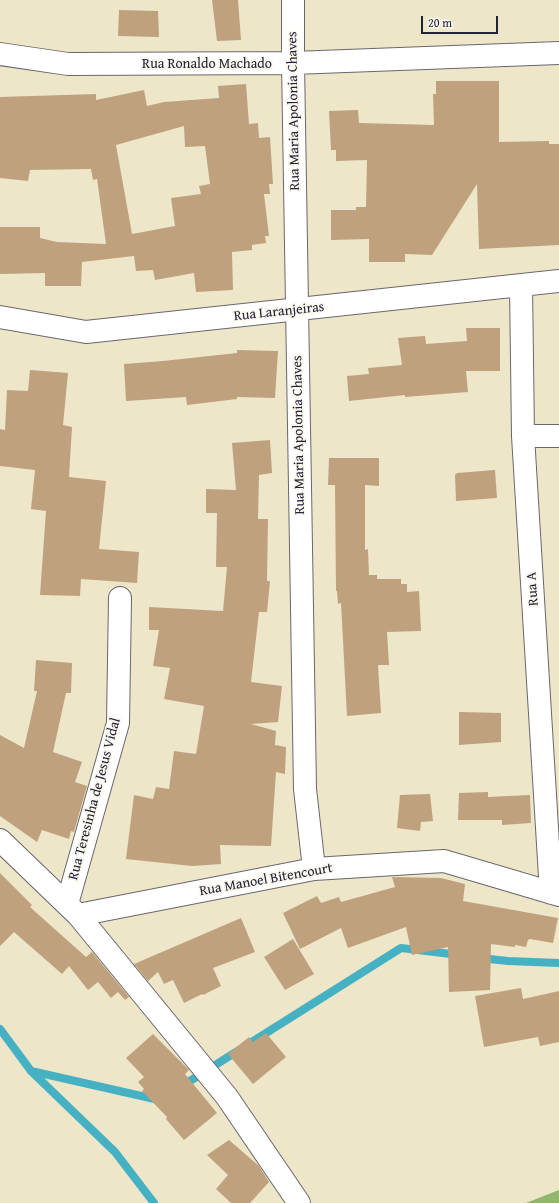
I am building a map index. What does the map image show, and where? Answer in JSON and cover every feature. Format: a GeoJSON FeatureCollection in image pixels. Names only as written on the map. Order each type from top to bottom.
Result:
{"type":"FeatureCollection","features":[{"type":"Feature","properties":{"kind":"street","name":"Rua Maria Apolonia Chaves"},"geometry":{"type":"LineString","coordinates":[[294,0],[293,63],[296,310],[305,790],[314,869]]}},
{"type":"Feature","properties":{"kind":"street","name":"Rua Ronaldo Machado"},"geometry":{"type":"LineString","coordinates":[[0,54],[68,64],[293,63],[559,53]]}},
{"type":"Feature","properties":{"kind":"street","name":"Rua Laranjeiras"},"geometry":{"type":"LineString","coordinates":[[0,317],[86,332],[559,281]]}},
{"type":"Feature","properties":{"kind":"street","name":"Rua A"},"geometry":{"type":"LineString","coordinates":[[520,285],[523,436],[555,894]]}},
{"type":"Feature","properties":{"kind":"street"},"geometry":{"type":"LineString","coordinates":[[523,436],[559,436]]}},
{"type":"Feature","properties":{"kind":"street","name":"Rua Teresinha de Jesus Vidal"},"geometry":{"type":"LineString","coordinates":[[72,910],[118,724],[120,598]]}},
{"type":"Feature","properties":{"kind":"street"},"geometry":{"type":"LineString","coordinates":[[0,840],[72,910],[227,1097],[299,1203]]}},
{"type":"Feature","properties":{"kind":"street","name":"Rua Manoel Bitencourt"},"geometry":{"type":"LineString","coordinates":[[72,910],[314,869],[444,860],[555,894]]}},
{"type":"Feature","properties":{"kind":"green space"},"geometry":{"type":"Polygon","coordinates":[[[559,1190],[559,1203],[526,1203],[559,1190]]]}},
{"type":"Feature","properties":{"kind":"building"},"geometry":{"type":"Polygon","coordinates":[[[212,0],[238,0],[241,40],[217,41],[212,0]]]}},
{"type":"Feature","properties":{"kind":"building"},"geometry":{"type":"Polygon","coordinates":[[[119,10],[158,11],[159,37],[118,36],[119,10]]]}},
{"type":"Feature","properties":{"kind":"building"},"geometry":{"type":"Polygon","coordinates":[[[436,81],[499,81],[499,142],[549,141],[549,144],[559,144],[559,245],[479,249],[477,184],[432,255],[405,254],[405,262],[369,262],[369,239],[331,240],[331,210],[356,210],[356,207],[366,207],[367,160],[336,161],[336,150],[331,150],[329,111],[358,110],[359,123],[434,125],[433,94],[436,94],[436,81]]]}},
{"type":"Feature","properties":{"kind":"building"},"geometry":{"type":"Polygon","coordinates":[[[246,84],[249,124],[258,123],[259,138],[270,137],[273,184],[269,184],[270,194],[264,194],[269,236],[265,236],[266,243],[252,245],[252,250],[232,252],[233,290],[196,292],[194,273],[155,280],[153,270],[136,271],[134,256],[82,262],[81,286],[45,286],[45,273],[0,274],[0,227],[40,227],[40,238],[57,242],[106,244],[97,179],[93,180],[91,169],[30,170],[28,181],[0,178],[0,97],[96,94],[96,100],[144,90],[147,106],[164,102],[219,98],[218,86],[246,84]],[[184,126],[116,145],[132,234],[175,226],[171,198],[201,194],[199,186],[210,184],[205,146],[185,147],[184,126]]]}},
{"type":"Feature","properties":{"kind":"building"},"geometry":{"type":"Polygon","coordinates":[[[466,328],[500,328],[500,371],[466,371],[468,392],[405,397],[405,395],[349,401],[347,376],[369,374],[368,368],[402,365],[398,338],[425,336],[426,344],[467,341],[466,328]]]}},
{"type":"Feature","properties":{"kind":"building"},"geometry":{"type":"Polygon","coordinates":[[[237,350],[278,351],[275,398],[237,397],[237,399],[187,405],[186,397],[126,401],[124,364],[237,353],[237,350]]]}},
{"type":"Feature","properties":{"kind":"building"},"geometry":{"type":"Polygon","coordinates":[[[30,370],[68,373],[63,425],[72,427],[69,477],[106,481],[99,549],[139,552],[137,583],[81,579],[80,596],[40,595],[46,511],[31,509],[35,470],[0,466],[0,429],[5,430],[7,390],[28,391],[30,370]]]}},
{"type":"Feature","properties":{"kind":"building"},"geometry":{"type":"Polygon","coordinates":[[[270,440],[272,473],[259,475],[258,519],[268,519],[267,581],[270,581],[267,612],[259,612],[251,682],[282,686],[278,722],[251,724],[276,731],[275,745],[286,747],[285,774],[276,772],[271,846],[220,845],[221,864],[192,866],[126,859],[134,795],[153,799],[156,787],[169,789],[174,751],[196,754],[204,706],[164,699],[170,668],[153,666],[159,630],[149,630],[149,607],[223,611],[227,567],[216,567],[217,513],[206,513],[206,489],[236,490],[232,443],[270,440]]]}},
{"type":"Feature","properties":{"kind":"building"},"geometry":{"type":"Polygon","coordinates":[[[329,458],[379,458],[379,486],[365,485],[365,550],[368,549],[369,575],[377,575],[377,579],[401,579],[401,584],[407,584],[407,592],[419,591],[421,631],[387,632],[389,665],[378,665],[381,713],[347,716],[341,603],[338,604],[336,591],[335,485],[328,485],[329,458]]]}},
{"type":"Feature","properties":{"kind":"building"},"geometry":{"type":"Polygon","coordinates":[[[495,470],[497,498],[456,501],[455,475],[457,473],[495,470]]]}},
{"type":"Feature","properties":{"kind":"building"},"geometry":{"type":"Polygon","coordinates":[[[36,660],[72,663],[71,693],[66,693],[53,752],[82,762],[75,782],[87,786],[74,832],[71,831],[69,839],[42,830],[37,842],[0,816],[0,735],[24,748],[37,691],[34,691],[36,660]]]}},
{"type":"Feature","properties":{"kind":"building"},"geometry":{"type":"Polygon","coordinates":[[[459,712],[501,713],[501,742],[459,745],[459,712]]]}},
{"type":"Feature","properties":{"kind":"building"},"geometry":{"type":"Polygon","coordinates":[[[488,792],[488,797],[530,795],[531,823],[502,825],[502,820],[458,820],[459,793],[488,792]]]}},
{"type":"Feature","properties":{"kind":"building"},"geometry":{"type":"Polygon","coordinates":[[[430,794],[433,821],[421,822],[420,831],[397,828],[400,795],[430,794]]]}},
{"type":"Feature","properties":{"kind":"building"},"geometry":{"type":"Polygon","coordinates":[[[0,873],[32,905],[30,907],[86,957],[92,952],[129,997],[125,1000],[118,992],[111,998],[98,982],[88,990],[69,966],[62,974],[14,932],[0,946],[0,873]]]}},
{"type":"Feature","properties":{"kind":"building"},"geometry":{"type":"Polygon","coordinates":[[[392,877],[441,878],[465,884],[463,901],[558,918],[553,943],[530,939],[528,940],[526,947],[491,944],[490,990],[449,992],[448,947],[412,955],[406,927],[348,948],[341,928],[300,949],[283,913],[317,896],[321,903],[339,897],[341,902],[395,887],[392,877]]]}},
{"type":"Feature","properties":{"kind":"building"},"geometry":{"type":"Polygon","coordinates":[[[241,918],[255,952],[213,968],[221,986],[203,995],[202,994],[184,1003],[173,980],[164,984],[158,972],[148,981],[134,964],[241,918]]]}},
{"type":"Feature","properties":{"kind":"building"},"geometry":{"type":"Polygon","coordinates":[[[293,939],[314,974],[285,990],[264,957],[293,939]]]}},
{"type":"Feature","properties":{"kind":"building"},"geometry":{"type":"Polygon","coordinates":[[[521,988],[523,999],[559,991],[559,1042],[540,1046],[538,1037],[484,1047],[475,996],[521,988]]]}},
{"type":"Feature","properties":{"kind":"building"},"geometry":{"type":"Polygon","coordinates":[[[266,1033],[286,1057],[253,1084],[228,1054],[249,1037],[253,1042],[266,1033]]]}},
{"type":"Feature","properties":{"kind":"building"},"geometry":{"type":"Polygon","coordinates":[[[153,1034],[189,1070],[185,1074],[217,1113],[184,1140],[166,1119],[167,1117],[142,1091],[144,1089],[138,1082],[144,1077],[126,1058],[153,1034]]]}},
{"type":"Feature","properties":{"kind":"building"},"geometry":{"type":"Polygon","coordinates":[[[229,1140],[259,1166],[269,1182],[250,1203],[231,1203],[216,1189],[228,1175],[207,1155],[229,1140]]]}},
{"type":"Feature","properties":{"kind":"waterway"},"geometry":{"type":"LineString","coordinates":[[182,1086],[401,948],[459,955]]}},
{"type":"Feature","properties":{"kind":"waterway"},"geometry":{"type":"LineString","coordinates":[[480,958],[508,961],[559,963]]}},
{"type":"Feature","properties":{"kind":"waterway"},"geometry":{"type":"LineString","coordinates":[[0,1029],[31,1071],[115,1152],[154,1203]]}},
{"type":"Feature","properties":{"kind":"waterway"},"geometry":{"type":"LineString","coordinates":[[31,1071],[159,1100]]}}]}
